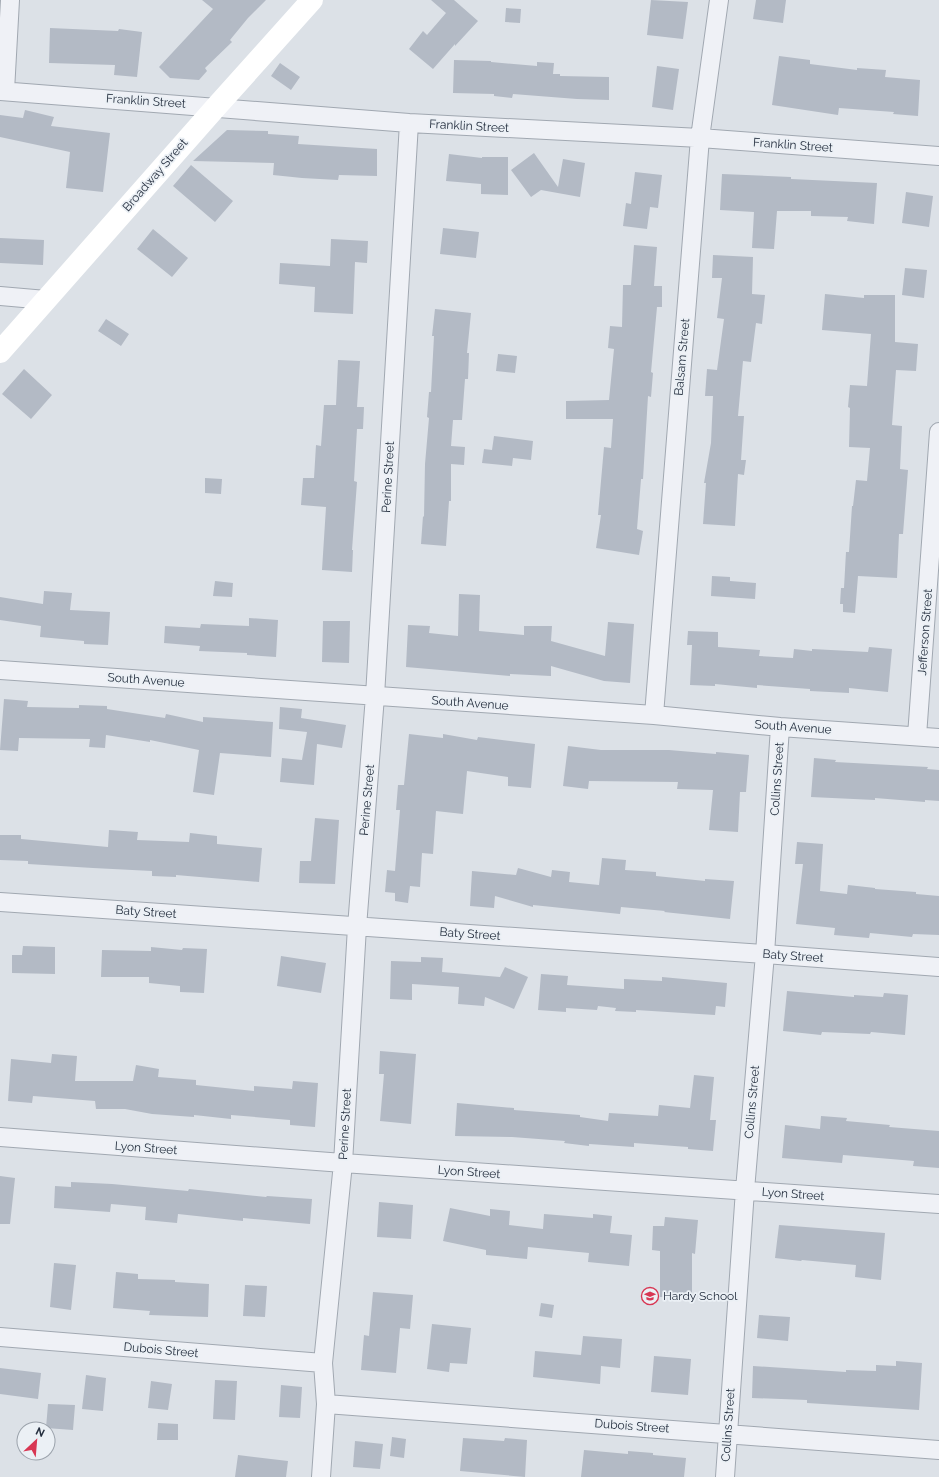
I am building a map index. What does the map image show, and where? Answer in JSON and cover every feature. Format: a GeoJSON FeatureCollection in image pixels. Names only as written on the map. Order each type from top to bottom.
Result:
{"type":"FeatureCollection","features":[{"type":"Feature","properties":{"kind":"street"},"geometry":{"type":"LineString","coordinates":[[2,91],[10,0]]}},
{"type":"Feature","properties":{"kind":"street","name":"Broadway Street"},"geometry":{"type":"LineString","coordinates":[[0,352],[312,0]]}},
{"type":"Feature","properties":{"kind":"street","name":"Balsam Street"},"geometry":{"type":"LineString","coordinates":[[654,715],[700,138],[719,0]]}},
{"type":"Feature","properties":{"kind":"street","name":"Franklin Street"},"geometry":{"type":"LineString","coordinates":[[2,91],[410,123],[700,138],[939,156]]}},
{"type":"Feature","properties":{"kind":"street","name":"Perine Street"},"geometry":{"type":"LineString","coordinates":[[321,1477],[326,1404],[323,1363],[343,1163],[357,927],[375,696],[410,123]]}},
{"type":"Feature","properties":{"kind":"street"},"geometry":{"type":"LineString","coordinates":[[0,296],[46,300]]}},
{"type":"Feature","properties":{"kind":"street","name":"Jefferson Street"},"geometry":{"type":"LineString","coordinates":[[917,736],[939,432]]}},
{"type":"Feature","properties":{"kind":"street","name":"South Avenue"},"geometry":{"type":"LineString","coordinates":[[0,670],[654,715],[780,727],[939,738]]}},
{"type":"Feature","properties":{"kind":"street","name":"Collins Street"},"geometry":{"type":"LineString","coordinates":[[725,1477],[744,1190],[766,954],[780,727]]}},
{"type":"Feature","properties":{"kind":"street","name":"Baty Street"},"geometry":{"type":"LineString","coordinates":[[0,902],[939,967]]}},
{"type":"Feature","properties":{"kind":"street","name":"Lyon Street"},"geometry":{"type":"LineString","coordinates":[[0,1137],[343,1163],[939,1204]]}},
{"type":"Feature","properties":{"kind":"street","name":"Dubois Street"},"geometry":{"type":"LineString","coordinates":[[0,1337],[323,1363]]}},
{"type":"Feature","properties":{"kind":"street","name":"Dubois Street"},"geometry":{"type":"LineString","coordinates":[[326,1404],[939,1450]]}},
{"type":"Feature","properties":{"kind":"building"},"geometry":{"type":"Polygon","coordinates":[[[202,0],[266,0],[248,18],[230,40],[232,42],[205,68],[207,71],[199,80],[170,78],[159,67],[213,9],[202,0]]]}},
{"type":"Feature","properties":{"kind":"building"},"geometry":{"type":"Polygon","coordinates":[[[431,0],[454,0],[478,21],[433,69],[409,49],[423,31],[427,35],[446,13],[431,0]]]}},
{"type":"Feature","properties":{"kind":"building"},"geometry":{"type":"Polygon","coordinates":[[[651,0],[688,2],[683,39],[647,35],[651,0]]]}},
{"type":"Feature","properties":{"kind":"building"},"geometry":{"type":"Polygon","coordinates":[[[756,0],[786,0],[783,23],[753,19],[756,0]]]}},
{"type":"Feature","properties":{"kind":"building"},"geometry":{"type":"Polygon","coordinates":[[[506,8],[521,9],[520,23],[505,22],[506,8]]]}},
{"type":"Feature","properties":{"kind":"building"},"geometry":{"type":"Polygon","coordinates":[[[50,28],[118,31],[119,29],[142,32],[137,77],[114,75],[115,65],[49,63],[50,28]]]}},
{"type":"Feature","properties":{"kind":"building"},"geometry":{"type":"Polygon","coordinates":[[[779,56],[810,60],[810,64],[857,70],[857,68],[886,70],[885,77],[920,80],[918,116],[893,114],[894,112],[839,108],[838,115],[772,105],[779,56]]]}},
{"type":"Feature","properties":{"kind":"building"},"geometry":{"type":"Polygon","coordinates":[[[454,60],[491,61],[537,66],[537,62],[554,63],[553,74],[560,74],[560,76],[609,77],[609,100],[513,94],[512,98],[494,96],[494,94],[453,93],[454,60]]]}},
{"type":"Feature","properties":{"kind":"building"},"geometry":{"type":"Polygon","coordinates":[[[280,63],[300,77],[291,90],[271,76],[280,63]]]}},
{"type":"Feature","properties":{"kind":"building"},"geometry":{"type":"Polygon","coordinates":[[[657,66],[679,69],[673,110],[652,107],[657,66]]]}},
{"type":"Feature","properties":{"kind":"building"},"geometry":{"type":"Polygon","coordinates":[[[25,110],[54,117],[51,126],[110,133],[103,192],[66,188],[70,152],[0,137],[0,115],[23,118],[25,110]]]}},
{"type":"Feature","properties":{"kind":"building"},"geometry":{"type":"Polygon","coordinates":[[[227,130],[268,131],[268,134],[299,136],[298,144],[377,149],[377,176],[339,175],[338,180],[302,178],[273,175],[274,163],[193,161],[227,130]]]}},
{"type":"Feature","properties":{"kind":"building"},"geometry":{"type":"Polygon","coordinates":[[[534,153],[558,187],[563,159],[585,163],[580,197],[541,190],[531,197],[511,170],[534,153]]]}},
{"type":"Feature","properties":{"kind":"building"},"geometry":{"type":"Polygon","coordinates":[[[449,154],[482,158],[508,157],[508,195],[481,194],[481,184],[446,181],[449,154]]]}},
{"type":"Feature","properties":{"kind":"building"},"geometry":{"type":"Polygon","coordinates":[[[191,165],[233,201],[215,222],[173,186],[191,165]]]}},
{"type":"Feature","properties":{"kind":"building"},"geometry":{"type":"Polygon","coordinates":[[[635,172],[662,175],[658,208],[650,207],[647,229],[623,226],[626,203],[631,204],[635,172]]]}},
{"type":"Feature","properties":{"kind":"building"},"geometry":{"type":"Polygon","coordinates":[[[722,174],[877,183],[874,224],[847,221],[848,217],[811,216],[811,211],[777,211],[774,249],[752,248],[754,212],[720,210],[722,174]]]}},
{"type":"Feature","properties":{"kind":"building"},"geometry":{"type":"Polygon","coordinates":[[[906,192],[933,196],[929,227],[902,223],[906,192]]]}},
{"type":"Feature","properties":{"kind":"building"},"geometry":{"type":"Polygon","coordinates":[[[443,228],[479,232],[476,258],[440,254],[443,228]]]}},
{"type":"Feature","properties":{"kind":"building"},"geometry":{"type":"Polygon","coordinates":[[[153,229],[188,258],[172,277],[137,249],[153,229]]]}},
{"type":"Feature","properties":{"kind":"building"},"geometry":{"type":"Polygon","coordinates":[[[0,238],[44,240],[43,265],[0,263],[0,238]]]}},
{"type":"Feature","properties":{"kind":"building"},"geometry":{"type":"Polygon","coordinates":[[[331,239],[368,241],[367,263],[355,262],[353,314],[314,312],[315,287],[279,284],[280,263],[330,266],[331,239]]]}},
{"type":"Feature","properties":{"kind":"building"},"geometry":{"type":"Polygon","coordinates":[[[634,245],[657,247],[654,286],[662,286],[662,307],[657,307],[651,372],[653,373],[651,397],[648,396],[643,479],[641,479],[637,529],[643,531],[639,555],[596,548],[601,515],[598,515],[604,447],[611,448],[613,419],[566,419],[566,401],[609,400],[614,349],[608,348],[610,326],[622,327],[623,285],[631,285],[634,245]]]}},
{"type":"Feature","properties":{"kind":"building"},"geometry":{"type":"Polygon","coordinates":[[[713,255],[753,257],[752,294],[765,295],[762,324],[756,323],[751,362],[743,361],[738,416],[744,416],[741,460],[746,460],[744,475],[738,474],[735,526],[703,524],[706,483],[704,483],[711,443],[713,396],[705,396],[707,369],[717,370],[724,319],[717,318],[722,278],[712,278],[713,255]]]}},
{"type":"Feature","properties":{"kind":"building"},"geometry":{"type":"Polygon","coordinates":[[[905,268],[927,270],[924,298],[902,295],[905,268]]]}},
{"type":"Feature","properties":{"kind":"building"},"geometry":{"type":"Polygon","coordinates":[[[825,294],[864,298],[864,295],[895,295],[895,342],[918,344],[916,371],[896,370],[892,425],[902,426],[900,469],[908,470],[903,534],[899,534],[897,578],[858,576],[855,613],[843,612],[843,604],[840,604],[841,588],[844,588],[846,552],[849,552],[852,506],[856,480],[867,481],[870,448],[849,447],[850,408],[848,407],[850,385],[867,386],[871,334],[822,330],[825,294]]]}},
{"type":"Feature","properties":{"kind":"building"},"geometry":{"type":"Polygon","coordinates":[[[435,309],[471,313],[467,353],[469,353],[468,379],[465,379],[462,420],[453,420],[451,446],[465,447],[464,465],[451,464],[451,501],[449,501],[446,546],[421,544],[423,516],[424,517],[425,464],[429,418],[427,417],[429,392],[431,392],[434,336],[432,336],[435,309]]]}},
{"type":"Feature","properties":{"kind":"building"},"geometry":{"type":"Polygon","coordinates":[[[106,319],[129,334],[121,346],[98,331],[106,319]]]}},
{"type":"Feature","properties":{"kind":"building"},"geometry":{"type":"Polygon","coordinates":[[[498,354],[517,356],[515,373],[496,371],[498,354]]]}},
{"type":"Feature","properties":{"kind":"building"},"geometry":{"type":"Polygon","coordinates":[[[338,360],[360,361],[357,407],[364,407],[363,429],[357,429],[354,481],[357,482],[352,550],[352,572],[322,570],[326,507],[301,505],[303,478],[314,478],[316,445],[321,446],[324,405],[336,405],[338,360]]]}},
{"type":"Feature","properties":{"kind":"building"},"geometry":{"type":"Polygon","coordinates":[[[24,369],[52,395],[31,419],[2,394],[24,369]]]}},
{"type":"Feature","properties":{"kind":"building"},"geometry":{"type":"Polygon","coordinates":[[[494,436],[533,441],[531,460],[513,458],[512,466],[482,463],[484,449],[492,450],[494,436]]]}},
{"type":"Feature","properties":{"kind":"building"},"geometry":{"type":"Polygon","coordinates":[[[205,478],[222,479],[221,494],[205,493],[205,478]]]}},
{"type":"Feature","properties":{"kind":"building"},"geometry":{"type":"Polygon","coordinates":[[[712,576],[730,577],[730,581],[756,583],[755,599],[711,596],[712,576]]]}},
{"type":"Feature","properties":{"kind":"building"},"geometry":{"type":"Polygon","coordinates":[[[215,581],[233,583],[232,597],[213,596],[215,581]]]}},
{"type":"Feature","properties":{"kind":"building"},"geometry":{"type":"Polygon","coordinates":[[[44,591],[72,593],[70,610],[110,612],[108,645],[84,644],[84,641],[40,637],[41,626],[0,620],[0,597],[43,604],[44,591]]]}},
{"type":"Feature","properties":{"kind":"building"},"geometry":{"type":"Polygon","coordinates":[[[459,594],[480,595],[479,631],[524,635],[524,626],[552,626],[551,641],[605,656],[608,622],[634,624],[630,683],[604,681],[551,666],[551,676],[510,674],[510,676],[406,667],[408,625],[430,626],[429,633],[458,636],[459,594]]]}},
{"type":"Feature","properties":{"kind":"building"},"geometry":{"type":"Polygon","coordinates":[[[249,618],[278,620],[276,657],[247,655],[247,653],[199,651],[200,646],[164,643],[165,626],[200,628],[201,624],[249,626],[249,618]]]}},
{"type":"Feature","properties":{"kind":"building"},"geometry":{"type":"Polygon","coordinates":[[[323,621],[350,621],[349,663],[322,662],[323,621]]]}},
{"type":"Feature","properties":{"kind":"building"},"geometry":{"type":"Polygon","coordinates":[[[688,631],[718,632],[718,647],[760,650],[759,656],[793,658],[794,649],[812,651],[812,649],[868,652],[869,647],[892,649],[888,692],[849,688],[849,693],[810,691],[810,689],[757,685],[757,688],[715,684],[715,686],[690,685],[692,645],[687,645],[688,631]]]}},
{"type":"Feature","properties":{"kind":"building"},"geometry":{"type":"Polygon","coordinates":[[[4,699],[28,701],[27,707],[79,708],[79,705],[107,706],[107,709],[165,718],[166,714],[203,722],[203,717],[273,722],[271,757],[220,753],[214,795],[193,792],[199,750],[150,740],[150,742],[106,735],[105,748],[89,747],[90,739],[19,738],[18,751],[0,750],[4,699]]]}},
{"type":"Feature","properties":{"kind":"building"},"geometry":{"type":"Polygon","coordinates":[[[280,707],[302,709],[301,718],[346,725],[342,748],[317,744],[314,785],[280,782],[282,758],[302,760],[307,732],[279,729],[280,707]]]}},
{"type":"Feature","properties":{"kind":"building"},"geometry":{"type":"Polygon","coordinates":[[[409,734],[443,738],[443,734],[477,740],[478,737],[535,744],[531,788],[508,786],[508,777],[467,771],[463,814],[436,811],[433,854],[422,853],[420,887],[410,886],[408,903],[395,901],[395,893],[385,892],[387,870],[395,871],[400,810],[396,810],[398,785],[404,785],[409,734]]]}},
{"type":"Feature","properties":{"kind":"building"},"geometry":{"type":"Polygon","coordinates":[[[568,746],[601,750],[669,750],[749,755],[746,792],[740,792],[738,832],[709,830],[713,790],[677,789],[678,782],[589,781],[588,789],[563,786],[568,746]]]}},
{"type":"Feature","properties":{"kind":"building"},"geometry":{"type":"Polygon","coordinates":[[[814,758],[836,760],[835,762],[928,767],[927,769],[939,770],[939,801],[925,800],[925,802],[875,798],[875,800],[811,797],[814,758]]]}},
{"type":"Feature","properties":{"kind":"building"},"geometry":{"type":"Polygon","coordinates":[[[315,818],[339,820],[335,884],[299,883],[300,861],[311,861],[315,818]]]}},
{"type":"Feature","properties":{"kind":"building"},"geometry":{"type":"Polygon","coordinates":[[[109,830],[138,832],[137,840],[189,842],[190,833],[217,836],[217,844],[262,848],[259,882],[176,875],[176,877],[152,876],[152,871],[28,864],[28,861],[0,860],[0,835],[21,835],[21,839],[108,847],[109,830]]]}},
{"type":"Feature","properties":{"kind":"building"},"geometry":{"type":"Polygon","coordinates":[[[797,842],[823,844],[820,891],[847,894],[848,885],[875,889],[916,892],[916,894],[939,896],[939,935],[913,934],[912,937],[870,933],[869,938],[834,935],[835,928],[796,924],[803,864],[795,864],[797,842]]]}},
{"type":"Feature","properties":{"kind":"building"},"geometry":{"type":"Polygon","coordinates":[[[602,858],[626,860],[625,870],[656,872],[656,876],[705,881],[705,879],[734,881],[730,919],[621,907],[620,914],[533,905],[533,907],[495,896],[494,908],[470,906],[472,871],[516,875],[518,868],[551,877],[552,870],[570,872],[569,882],[599,885],[602,858]]]}},
{"type":"Feature","properties":{"kind":"building"},"geometry":{"type":"Polygon","coordinates":[[[23,946],[55,947],[55,974],[12,973],[12,955],[22,955],[23,946]]]}},
{"type":"Feature","properties":{"kind":"building"},"geometry":{"type":"Polygon","coordinates":[[[151,947],[182,950],[183,948],[207,949],[204,993],[180,992],[180,986],[149,983],[149,977],[101,977],[102,950],[151,951],[151,947]]]}},
{"type":"Feature","properties":{"kind":"building"},"geometry":{"type":"Polygon","coordinates":[[[281,956],[326,963],[321,993],[277,986],[281,956]]]}},
{"type":"Feature","properties":{"kind":"building"},"geometry":{"type":"Polygon","coordinates":[[[421,957],[443,958],[442,972],[500,977],[505,967],[528,977],[514,1009],[485,997],[484,1006],[458,1004],[459,987],[412,984],[412,1000],[390,999],[391,961],[421,962],[421,957]]]}},
{"type":"Feature","properties":{"kind":"building"},"geometry":{"type":"Polygon","coordinates":[[[541,974],[568,976],[567,985],[624,989],[624,979],[662,981],[662,977],[727,983],[725,1007],[716,1006],[715,1015],[636,1010],[636,1012],[615,1011],[616,1008],[598,1006],[597,1010],[566,1008],[566,1012],[538,1010],[541,974]]]}},
{"type":"Feature","properties":{"kind":"building"},"geometry":{"type":"Polygon","coordinates":[[[787,991],[854,997],[854,995],[883,997],[884,993],[908,995],[905,1035],[871,1032],[870,1034],[822,1032],[821,1035],[783,1031],[787,991]]]}},
{"type":"Feature","properties":{"kind":"building"},"geometry":{"type":"Polygon","coordinates":[[[380,1051],[416,1054],[411,1124],[380,1121],[384,1074],[379,1074],[380,1051]]]}},
{"type":"Feature","properties":{"kind":"building"},"geometry":{"type":"Polygon","coordinates":[[[52,1054],[77,1056],[75,1081],[133,1081],[136,1065],[159,1069],[158,1077],[196,1080],[196,1085],[254,1091],[254,1086],[292,1089],[293,1081],[318,1083],[315,1127],[290,1125],[290,1120],[231,1115],[231,1119],[194,1115],[194,1117],[152,1114],[125,1109],[96,1109],[95,1101],[33,1096],[32,1103],[8,1101],[11,1059],[51,1063],[52,1054]]]}},
{"type":"Feature","properties":{"kind":"building"},"geometry":{"type":"Polygon","coordinates":[[[694,1075],[714,1077],[710,1120],[716,1120],[713,1151],[688,1149],[688,1147],[634,1143],[634,1147],[589,1144],[589,1146],[564,1143],[565,1141],[512,1137],[455,1136],[457,1103],[514,1108],[514,1110],[580,1115],[580,1117],[608,1121],[609,1113],[658,1116],[659,1105],[690,1108],[694,1075]]]}},
{"type":"Feature","properties":{"kind":"building"},"geometry":{"type":"Polygon","coordinates":[[[821,1116],[847,1118],[846,1121],[890,1125],[889,1127],[939,1131],[939,1168],[913,1166],[914,1161],[843,1155],[842,1163],[782,1158],[785,1125],[820,1129],[821,1116]]]}},
{"type":"Feature","properties":{"kind":"building"},"geometry":{"type":"Polygon","coordinates":[[[0,1176],[15,1178],[10,1224],[0,1224],[0,1176]]]}},
{"type":"Feature","properties":{"kind":"building"},"geometry":{"type":"Polygon","coordinates":[[[71,1182],[188,1191],[189,1189],[266,1197],[312,1199],[310,1224],[243,1218],[243,1221],[178,1214],[177,1223],[145,1220],[146,1207],[111,1204],[110,1212],[54,1208],[55,1186],[71,1187],[71,1182]]]}},
{"type":"Feature","properties":{"kind":"building"},"geometry":{"type":"Polygon","coordinates":[[[379,1202],[413,1205],[411,1239],[377,1237],[379,1202]]]}},
{"type":"Feature","properties":{"kind":"building"},"geometry":{"type":"Polygon","coordinates":[[[450,1208],[490,1216],[490,1209],[510,1211],[509,1225],[543,1229],[544,1214],[593,1218],[593,1214],[612,1216],[610,1233],[632,1235],[629,1266],[588,1262],[589,1253],[528,1247],[527,1259],[486,1255],[486,1250],[443,1241],[450,1208]]]}},
{"type":"Feature","properties":{"kind":"building"},"geometry":{"type":"Polygon","coordinates":[[[665,1217],[698,1220],[695,1254],[692,1253],[692,1298],[660,1297],[660,1251],[652,1250],[653,1226],[664,1226],[665,1217]]]}},
{"type":"Feature","properties":{"kind":"building"},"geometry":{"type":"Polygon","coordinates":[[[779,1225],[885,1233],[881,1280],[855,1277],[856,1265],[775,1258],[779,1225]]]}},
{"type":"Feature","properties":{"kind":"building"},"geometry":{"type":"Polygon","coordinates":[[[54,1263],[76,1265],[71,1310],[50,1307],[54,1263]]]}},
{"type":"Feature","properties":{"kind":"building"},"geometry":{"type":"Polygon","coordinates":[[[116,1272],[138,1274],[138,1279],[175,1280],[175,1282],[209,1284],[208,1317],[149,1315],[150,1311],[113,1308],[116,1272]]]}},
{"type":"Feature","properties":{"kind":"building"},"geometry":{"type":"Polygon","coordinates":[[[245,1285],[267,1286],[265,1317],[243,1316],[245,1285]]]}},
{"type":"Feature","properties":{"kind":"building"},"geometry":{"type":"Polygon","coordinates":[[[373,1292],[413,1295],[410,1329],[400,1328],[396,1373],[361,1370],[364,1335],[369,1336],[373,1292]]]}},
{"type":"Feature","properties":{"kind":"building"},"geometry":{"type":"Polygon","coordinates":[[[541,1303],[554,1305],[552,1318],[539,1316],[541,1303]]]}},
{"type":"Feature","properties":{"kind":"building"},"geometry":{"type":"Polygon","coordinates":[[[759,1315],[790,1317],[788,1341],[757,1338],[759,1315]]]}},
{"type":"Feature","properties":{"kind":"building"},"geometry":{"type":"Polygon","coordinates":[[[432,1324],[471,1328],[467,1364],[450,1363],[449,1372],[427,1369],[432,1324]]]}},
{"type":"Feature","properties":{"kind":"building"},"geometry":{"type":"Polygon","coordinates":[[[583,1336],[622,1339],[620,1368],[601,1366],[600,1384],[533,1377],[535,1351],[581,1355],[583,1336]]]}},
{"type":"Feature","properties":{"kind":"building"},"geometry":{"type":"Polygon","coordinates":[[[654,1356],[691,1359],[688,1395],[651,1392],[654,1356]]]}},
{"type":"Feature","properties":{"kind":"building"},"geometry":{"type":"Polygon","coordinates":[[[896,1361],[922,1363],[919,1410],[807,1403],[807,1400],[752,1398],[753,1366],[846,1372],[846,1370],[876,1371],[876,1365],[896,1366],[896,1361]]]}},
{"type":"Feature","properties":{"kind":"building"},"geometry":{"type":"Polygon","coordinates":[[[0,1368],[41,1373],[38,1399],[0,1394],[0,1368]]]}},
{"type":"Feature","properties":{"kind":"building"},"geometry":{"type":"Polygon","coordinates":[[[86,1375],[106,1378],[103,1411],[82,1409],[86,1375]]]}},
{"type":"Feature","properties":{"kind":"building"},"geometry":{"type":"Polygon","coordinates":[[[215,1380],[237,1381],[235,1420],[213,1419],[215,1380]]]}},
{"type":"Feature","properties":{"kind":"building"},"geometry":{"type":"Polygon","coordinates":[[[151,1381],[172,1384],[168,1410],[148,1408],[151,1381]]]}},
{"type":"Feature","properties":{"kind":"building"},"geometry":{"type":"Polygon","coordinates":[[[281,1385],[302,1387],[300,1418],[279,1417],[281,1385]]]}},
{"type":"Feature","properties":{"kind":"building"},"geometry":{"type":"Polygon","coordinates":[[[48,1404],[75,1405],[73,1430],[56,1429],[56,1421],[47,1421],[48,1404]]]}},
{"type":"Feature","properties":{"kind":"building"},"geometry":{"type":"Polygon","coordinates":[[[158,1423],[178,1424],[178,1440],[157,1440],[158,1423]]]}},
{"type":"Feature","properties":{"kind":"building"},"geometry":{"type":"Polygon","coordinates":[[[392,1437],[406,1439],[404,1458],[390,1456],[392,1437]]]}},
{"type":"Feature","properties":{"kind":"building"},"geometry":{"type":"Polygon","coordinates":[[[463,1438],[504,1441],[505,1438],[527,1440],[525,1477],[460,1471],[463,1438]]]}},
{"type":"Feature","properties":{"kind":"building"},"geometry":{"type":"Polygon","coordinates":[[[355,1441],[383,1444],[380,1469],[353,1467],[355,1441]]]}},
{"type":"Feature","properties":{"kind":"building"},"geometry":{"type":"Polygon","coordinates":[[[584,1450],[628,1454],[628,1451],[686,1458],[684,1477],[581,1477],[584,1450]]]}},
{"type":"Feature","properties":{"kind":"building"},"geometry":{"type":"Polygon","coordinates":[[[238,1455],[288,1461],[286,1477],[235,1477],[238,1455]]]}},
{"type":"Feature","properties":{"kind":"place","name":"Hardy School"},"geometry":{"type":"Point","coordinates":[650,1296]}}]}
